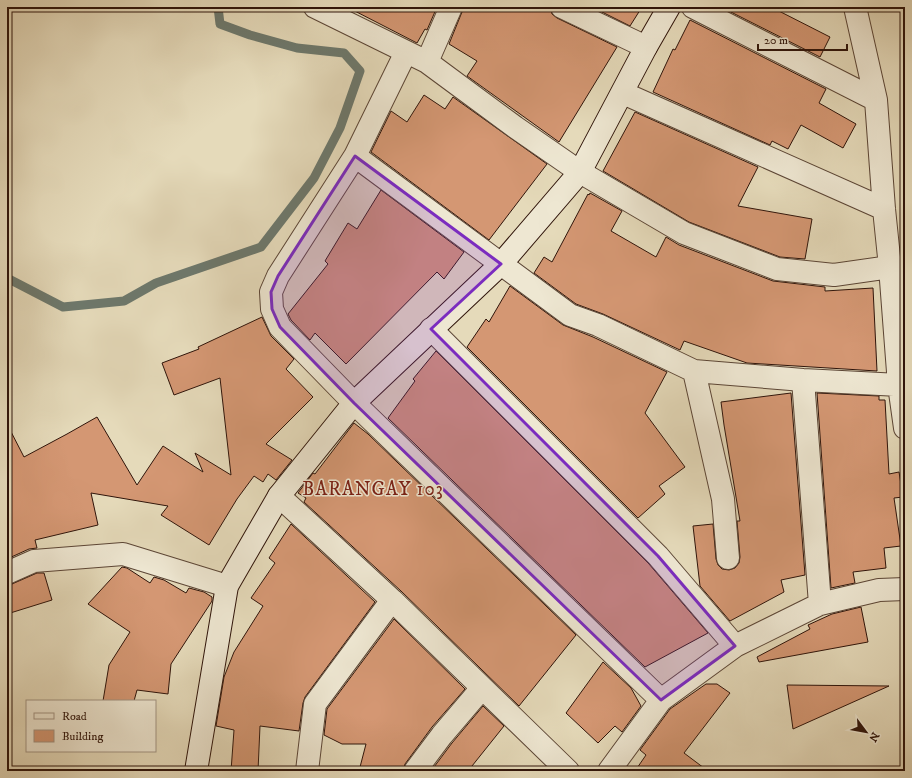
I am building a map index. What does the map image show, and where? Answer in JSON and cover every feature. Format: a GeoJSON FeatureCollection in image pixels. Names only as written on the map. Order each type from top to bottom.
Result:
{"type":"FeatureCollection","features":[{"type":"Feature","properties":{"kind":"street"},"geometry":{"type":"LineString","coordinates":[[315,7],[428,62],[515,127],[580,172],[684,233],[777,269],[834,275],[890,267]]}},
{"type":"Feature","properties":{"kind":"street"},"geometry":{"type":"LineString","coordinates":[[428,62],[451,7]]}},
{"type":"Feature","properties":{"kind":"street"},"geometry":{"type":"LineString","coordinates":[[562,7],[646,47]]}},
{"type":"Feature","properties":{"kind":"street"},"geometry":{"type":"LineString","coordinates":[[196,771],[227,586],[279,496],[354,403],[500,264],[580,172],[646,47],[669,7]]}},
{"type":"Feature","properties":{"kind":"street"},"geometry":{"type":"LineString","coordinates":[[692,7],[876,100]]}},
{"type":"Feature","properties":{"kind":"street"},"geometry":{"type":"LineString","coordinates":[[855,7],[876,100],[899,385],[905,428]]}},
{"type":"Feature","properties":{"kind":"street"},"geometry":{"type":"LineString","coordinates":[[406,52],[355,156],[278,276],[271,292],[272,309],[280,327],[354,403],[661,700]]}},
{"type":"Feature","properties":{"kind":"street"},"geometry":{"type":"LineString","coordinates":[[623,93],[884,209]]}},
{"type":"Feature","properties":{"kind":"street"},"geometry":{"type":"LineString","coordinates":[[355,156],[570,315],[598,325],[694,371],[803,380],[899,385]]}},
{"type":"Feature","properties":{"kind":"street"},"geometry":{"type":"LineString","coordinates":[[431,329],[658,556],[735,646]]}},
{"type":"Feature","properties":{"kind":"street"},"geometry":{"type":"LineString","coordinates":[[694,371],[723,499],[728,558]]}},
{"type":"Feature","properties":{"kind":"street"},"geometry":{"type":"LineString","coordinates":[[803,380],[820,604]]}},
{"type":"Feature","properties":{"kind":"street"},"geometry":{"type":"LineString","coordinates":[[279,496],[392,600],[568,771]]}},
{"type":"Feature","properties":{"kind":"street"},"geometry":{"type":"LineString","coordinates":[[7,573],[34,561],[123,554],[227,586]]}},
{"type":"Feature","properties":{"kind":"street"},"geometry":{"type":"LineString","coordinates":[[609,771],[661,700],[735,646],[820,604],[879,590],[905,589]]}},
{"type":"Feature","properties":{"kind":"street"},"geometry":{"type":"LineString","coordinates":[[307,771],[315,704],[392,600]]}},
{"type":"Feature","properties":{"kind":"street"},"geometry":{"type":"LineString","coordinates":[[415,771],[442,734],[482,688]]}},
{"type":"Feature","properties":{"kind":"highlighted area"},"geometry":{"type":"Polygon","coordinates":[[[355,156],[501,264],[431,329],[658,556],[735,646],[661,700],[354,403],[280,327],[272,309],[271,292],[278,276],[355,156]]]}},
{"type":"Feature","properties":{"kind":"building"},"geometry":{"type":"Polygon","coordinates":[[[347,7],[437,7],[427,30],[425,29],[417,43],[347,7]]]}},
{"type":"Feature","properties":{"kind":"building"},"geometry":{"type":"Polygon","coordinates":[[[463,7],[550,7],[552,14],[557,18],[617,47],[559,142],[467,76],[477,61],[449,44],[463,7]]]}},
{"type":"Feature","properties":{"kind":"building"},"geometry":{"type":"Polygon","coordinates":[[[600,7],[642,7],[630,26],[598,10],[600,7]]]}},
{"type":"Feature","properties":{"kind":"building"},"geometry":{"type":"Polygon","coordinates":[[[721,7],[771,7],[830,37],[820,57],[721,7]]]}},
{"type":"Feature","properties":{"kind":"building"},"geometry":{"type":"Polygon","coordinates":[[[690,20],[826,89],[819,103],[856,124],[843,148],[801,125],[788,149],[772,141],[770,145],[653,92],[673,49],[675,50],[690,20]]]}},
{"type":"Feature","properties":{"kind":"building"},"geometry":{"type":"Polygon","coordinates":[[[424,95],[445,109],[453,97],[547,164],[489,240],[371,152],[391,111],[407,122],[424,95]]]}},
{"type":"Feature","properties":{"kind":"building"},"geometry":{"type":"Polygon","coordinates":[[[635,112],[758,167],[738,206],[812,219],[805,259],[780,257],[689,222],[603,171],[635,112]]]}},
{"type":"Feature","properties":{"kind":"building"},"geometry":{"type":"Polygon","coordinates":[[[381,190],[464,252],[444,279],[437,272],[346,364],[315,333],[310,340],[291,320],[288,314],[328,264],[325,261],[348,223],[357,229],[381,190]]]}},
{"type":"Feature","properties":{"kind":"building"},"geometry":{"type":"Polygon","coordinates":[[[590,193],[622,211],[611,231],[656,257],[666,237],[679,245],[773,281],[825,287],[825,291],[873,288],[877,371],[747,363],[684,341],[680,350],[603,314],[576,304],[534,273],[544,257],[552,262],[588,194],[589,195],[590,193]]]}},
{"type":"Feature","properties":{"kind":"building"},"geometry":{"type":"Polygon","coordinates":[[[510,286],[563,325],[593,337],[667,372],[645,413],[685,467],[659,486],[665,494],[638,518],[467,347],[486,319],[489,322],[510,286]]]}},
{"type":"Feature","properties":{"kind":"building"},"geometry":{"type":"Polygon","coordinates":[[[262,317],[271,336],[294,359],[286,369],[313,397],[266,444],[292,460],[276,480],[268,474],[263,482],[254,476],[237,499],[209,545],[161,515],[168,506],[91,493],[98,525],[35,540],[37,548],[29,549],[7,559],[7,424],[24,457],[97,417],[137,485],[163,446],[203,472],[195,453],[231,475],[220,378],[174,395],[162,363],[199,349],[198,347],[262,317]]]}},
{"type":"Feature","properties":{"kind":"building"},"geometry":{"type":"Polygon","coordinates":[[[436,351],[649,564],[708,633],[645,667],[388,418],[415,381],[413,379],[436,351]]]}},
{"type":"Feature","properties":{"kind":"building"},"geometry":{"type":"Polygon","coordinates":[[[791,393],[805,575],[781,580],[784,592],[730,621],[700,586],[693,526],[713,524],[716,559],[718,565],[722,569],[729,570],[735,568],[739,563],[740,557],[737,521],[740,521],[721,402],[791,393]]]}},
{"type":"Feature","properties":{"kind":"building"},"geometry":{"type":"Polygon","coordinates":[[[817,393],[879,396],[879,400],[885,400],[889,474],[899,472],[903,497],[894,498],[901,546],[884,548],[886,568],[853,572],[855,583],[831,588],[817,393]]]}},
{"type":"Feature","properties":{"kind":"building"},"geometry":{"type":"Polygon","coordinates":[[[354,423],[368,434],[576,635],[519,706],[401,591],[304,502],[306,498],[298,493],[313,473],[315,474],[354,423]]]}},
{"type":"Feature","properties":{"kind":"building"},"geometry":{"type":"Polygon","coordinates":[[[291,524],[375,602],[305,697],[299,731],[260,726],[258,771],[231,771],[234,730],[216,726],[224,677],[234,652],[263,606],[251,598],[275,563],[269,558],[291,524]]]}},
{"type":"Feature","properties":{"kind":"building"},"geometry":{"type":"Polygon","coordinates":[[[122,567],[127,568],[150,583],[154,577],[164,580],[186,593],[189,588],[204,592],[212,597],[212,601],[171,664],[168,694],[137,690],[134,700],[103,700],[109,665],[130,632],[88,604],[122,567]]]}},
{"type":"Feature","properties":{"kind":"building"},"geometry":{"type":"Polygon","coordinates":[[[37,573],[44,573],[52,600],[7,614],[7,585],[37,573]]]}},
{"type":"Feature","properties":{"kind":"building"},"geometry":{"type":"Polygon","coordinates":[[[861,607],[868,642],[759,662],[757,657],[810,629],[808,625],[832,614],[861,607]]]}},
{"type":"Feature","properties":{"kind":"building"},"geometry":{"type":"Polygon","coordinates":[[[394,619],[465,689],[432,727],[405,764],[403,771],[359,771],[366,744],[342,744],[324,735],[327,709],[394,619]]]}},
{"type":"Feature","properties":{"kind":"building"},"geometry":{"type":"Polygon","coordinates":[[[603,662],[631,688],[641,706],[622,732],[615,726],[598,743],[566,713],[603,662]]]}},
{"type":"Feature","properties":{"kind":"building"},"geometry":{"type":"Polygon","coordinates":[[[706,684],[717,684],[730,693],[684,753],[708,771],[635,771],[646,755],[640,750],[670,709],[706,684]]]}},
{"type":"Feature","properties":{"kind":"building"},"geometry":{"type":"Polygon","coordinates":[[[787,685],[889,686],[793,729],[787,685]]]}},
{"type":"Feature","properties":{"kind":"building"},"geometry":{"type":"Polygon","coordinates":[[[483,706],[504,726],[468,771],[431,771],[452,743],[483,706]]]}},
{"type":"Feature","properties":{"kind":"waterway"},"geometry":{"type":"LineString","coordinates":[[7,278],[63,307],[124,301],[156,283],[261,247],[314,178],[340,128],[360,71],[344,53],[297,48],[250,35],[220,24],[218,7]]}},
{"type":"Feature","properties":{"kind":"district","name":"BARANGAY 103"},"geometry":{"type":"Point","coordinates":[373,488]}}]}
